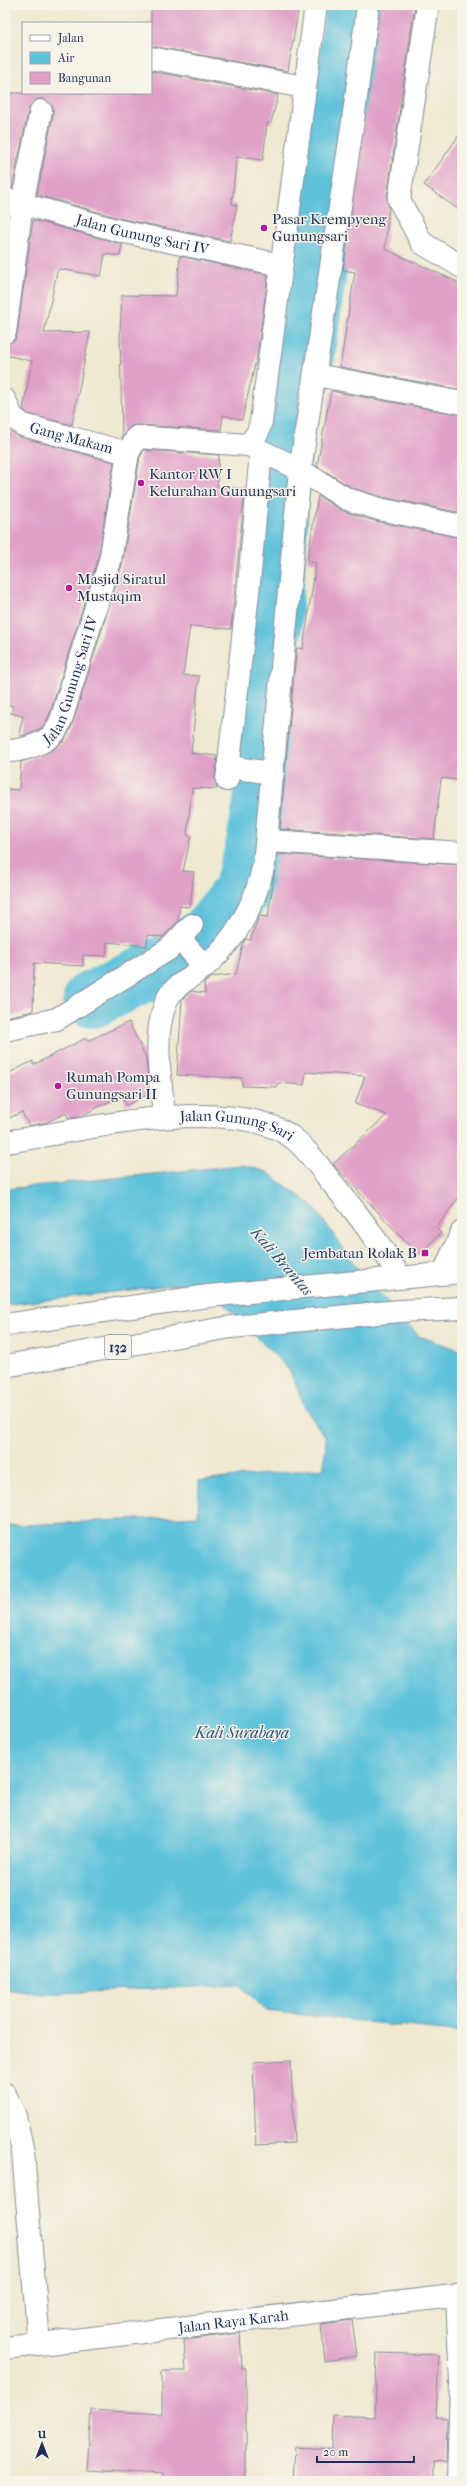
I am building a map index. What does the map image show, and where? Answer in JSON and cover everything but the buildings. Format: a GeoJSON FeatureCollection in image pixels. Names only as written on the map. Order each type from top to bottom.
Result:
{"type":"FeatureCollection","features":[{"type":"Feature","properties":{"kind":"street"},"geometry":{"type":"LineString","coordinates":[[270,773],[229,772],[262,452],[258,432],[261,422],[316,5]]}},
{"type":"Feature","properties":{"kind":"street"},"geometry":{"type":"LineString","coordinates":[[164,1116],[158,1045],[165,1006],[172,992],[229,942],[248,914],[258,890],[267,841],[270,773],[298,469],[316,375],[368,5]]}},
{"type":"Feature","properties":{"kind":"street"},"geometry":{"type":"LineString","coordinates":[[428,5],[399,200],[422,243],[462,267]]}},
{"type":"Feature","properties":{"kind":"street"},"geometry":{"type":"LineString","coordinates":[[152,58],[304,87]]}},
{"type":"Feature","properties":{"kind":"street"},"geometry":{"type":"LineString","coordinates":[[5,332],[13,202],[41,111]]}},
{"type":"Feature","properties":{"kind":"street","name":"Jalan Gunung Sari IV"},"geometry":{"type":"LineString","coordinates":[[13,202],[120,231],[281,265]]}},
{"type":"Feature","properties":{"kind":"street"},"geometry":{"type":"LineString","coordinates":[[316,375],[462,403]]}},
{"type":"Feature","properties":{"kind":"street","name":"Gang Makam"},"geometry":{"type":"LineString","coordinates":[[5,400],[12,417],[23,425],[132,445],[262,452],[298,469],[347,499],[462,526]]}},
{"type":"Feature","properties":{"kind":"street","name":"Jalan Gunung Sari IV"},"geometry":{"type":"LineString","coordinates":[[5,751],[20,750],[46,739],[55,732],[62,717],[110,561],[132,445]]}},
{"type":"Feature","properties":{"kind":"street"},"geometry":{"type":"LineString","coordinates":[[267,841],[462,853]]}},
{"type":"Feature","properties":{"kind":"street"},"geometry":{"type":"LineString","coordinates":[[5,1030],[57,1018],[169,949],[185,935],[203,965]]}},
{"type":"Feature","properties":{"kind":"street","name":"Jalan Gunung Sari"},"geometry":{"type":"LineString","coordinates":[[5,1142],[164,1116],[214,1115],[242,1119],[272,1127],[293,1138],[310,1155],[372,1231],[400,1277]]}},
{"type":"Feature","properties":{"kind":"street"},"geometry":{"type":"LineString","coordinates":[[5,1324],[208,1296],[453,1272],[462,1232]]}},
{"type":"Feature","properties":{"kind":"street","name":"132"},"geometry":{"type":"LineString","coordinates":[[5,1366],[232,1327],[400,1311],[462,1308]]}},
{"type":"Feature","properties":{"kind":"street"},"geometry":{"type":"LineString","coordinates":[[5,2094],[15,2116],[23,2152],[39,2344]]}},
{"type":"Feature","properties":{"kind":"street"},"geometry":{"type":"LineString","coordinates":[[458,2481],[461,2384],[460,2295]]}},
{"type":"Feature","properties":{"kind":"street","name":"Jalan Raya Karah"},"geometry":{"type":"LineString","coordinates":[[5,2348],[460,2295]]}},
{"type":"Feature","properties":{"kind":"water","name":"Kali Surabaya"},"geometry":{"type":"Polygon","coordinates":[[[242,1165],[267,1172],[312,1205],[361,1273],[419,1336],[462,1351],[462,2032],[266,2011],[240,1985],[40,1994],[5,1989],[5,1526],[198,1516],[199,1481],[324,1468],[326,1438],[305,1408],[290,1371],[211,1290],[196,1282],[5,1305],[5,1189],[242,1165]]]}},
{"type":"Feature","properties":{"kind":"waterway"},"geometry":{"type":"LineString","coordinates":[[92,999],[176,959],[213,929],[241,892],[253,853],[262,804],[284,435],[304,369],[355,5]]}},
{"type":"Feature","properties":{"kind":"place","name":"Pasar Krempyeng Gunungsari"},"geometry":{"type":"Point","coordinates":[264,228]}},
{"type":"Feature","properties":{"kind":"place","name":"Kantor RW I Kelurahan Gunungsari"},"geometry":{"type":"Point","coordinates":[141,483]}},
{"type":"Feature","properties":{"kind":"place","name":"Masjid Siratul Mustaqim"},"geometry":{"type":"Point","coordinates":[69,588]}},
{"type":"Feature","properties":{"kind":"place","name":"Rumah Pompa Gunungsari II"},"geometry":{"type":"Point","coordinates":[58,1086]}},
{"type":"Feature","properties":{"kind":"place","name":"Jembatan Rolak B"},"geometry":{"type":"Point","coordinates":[425,1253]}},
{"type":"Feature","properties":{"kind":"water label","name":"Kali Brantas"},"geometry":{"type":"Point","coordinates":[282,1261]}}]}
